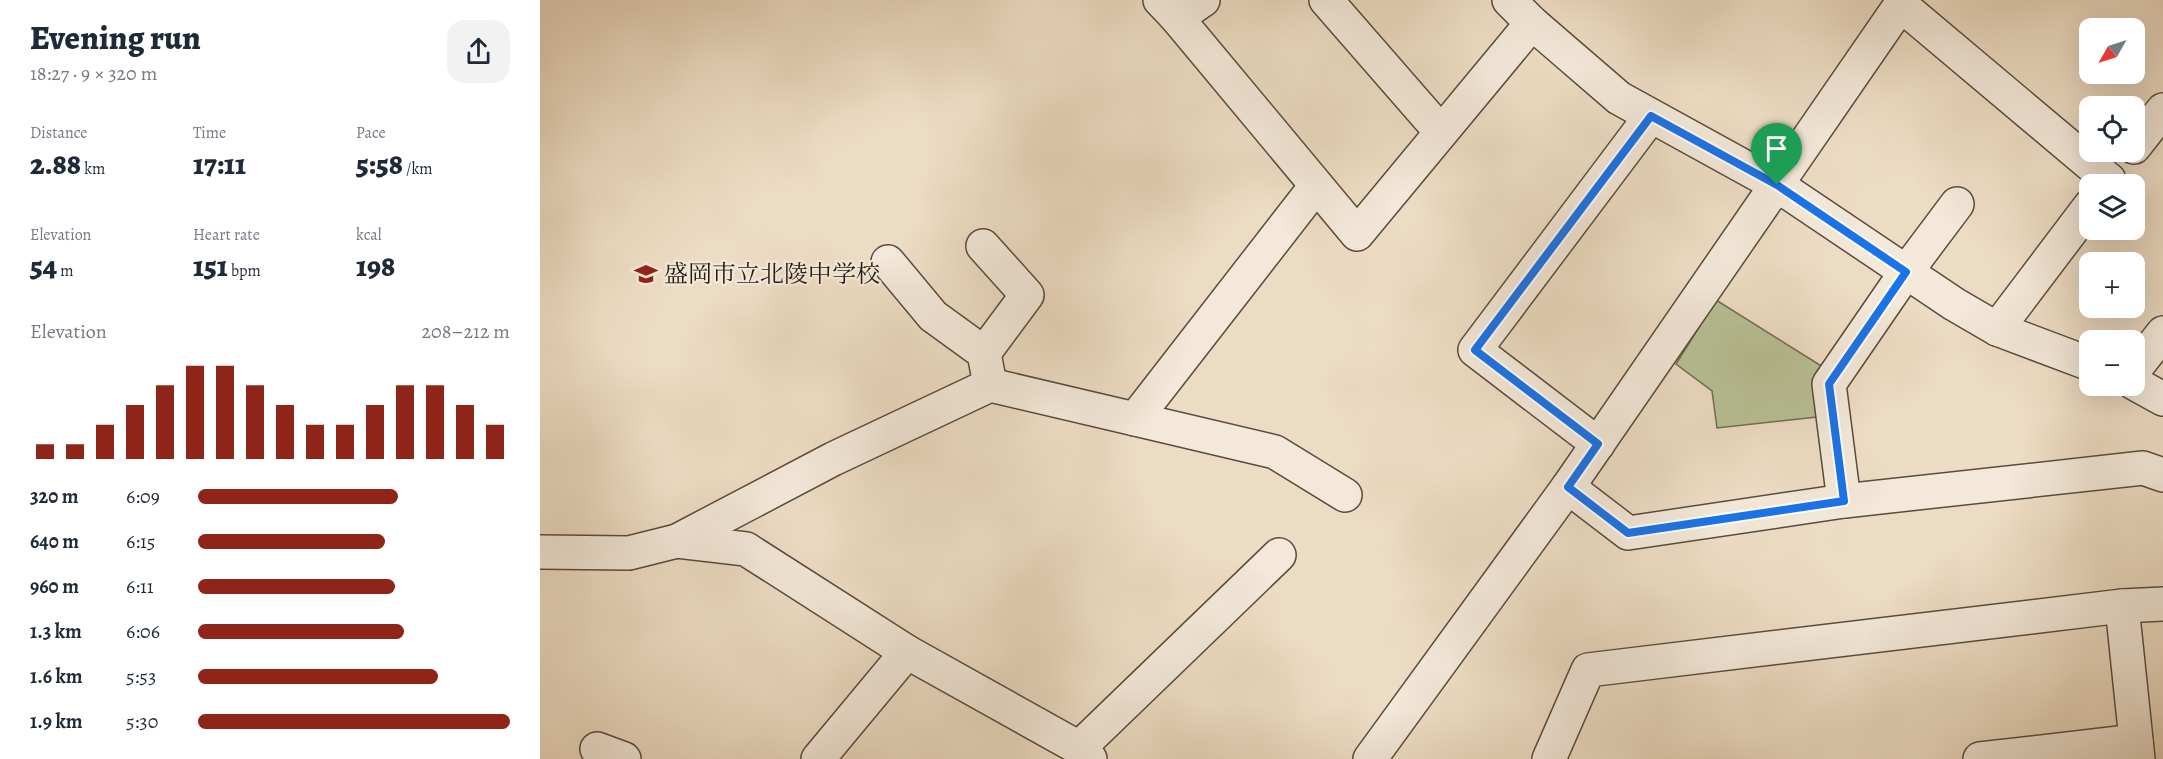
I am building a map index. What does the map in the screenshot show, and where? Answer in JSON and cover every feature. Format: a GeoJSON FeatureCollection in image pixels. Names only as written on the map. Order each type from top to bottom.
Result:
{"type":"FeatureCollection","features":[{"type":"Feature","properties":{"kind":"street"},"geometry":{"type":"LineString","coordinates":[[1326,0],[1442,132]]}},
{"type":"Feature","properties":{"kind":"street"},"geometry":{"type":"LineString","coordinates":[[1509,0],[1532,23],[1620,98],[1777,185],[1954,304],[1997,329],[2079,360]]}},
{"type":"Feature","properties":{"kind":"street"},"geometry":{"type":"LineString","coordinates":[[1371,758],[1568,487],[1902,3],[2099,174]]}},
{"type":"Feature","properties":{"kind":"street"},"geometry":{"type":"LineString","coordinates":[[1180,6],[1316,186],[1358,234],[1532,23]]}},
{"type":"Feature","properties":{"kind":"street"},"geometry":{"type":"LineString","coordinates":[[2145,133],[2163,110]]}},
{"type":"Feature","properties":{"kind":"street"},"geometry":{"type":"LineString","coordinates":[[1598,444],[1475,350],[1651,116]]}},
{"type":"Feature","properties":{"kind":"street"},"geometry":{"type":"LineString","coordinates":[[2114,174],[2123,162]]}},
{"type":"Feature","properties":{"kind":"street"},"geometry":{"type":"LineString","coordinates":[[1136,419],[1316,186]]}},
{"type":"Feature","properties":{"kind":"street"},"geometry":{"type":"LineString","coordinates":[[1844,501],[1829,384],[1906,272],[1958,204]]}},
{"type":"Feature","properties":{"kind":"street"},"geometry":{"type":"LineString","coordinates":[[1997,329],[2079,221]]}},
{"type":"Feature","properties":{"kind":"street"},"geometry":{"type":"LineString","coordinates":[[983,246],[1027,295],[984,353]]}},
{"type":"Feature","properties":{"kind":"street"},"geometry":{"type":"LineString","coordinates":[[888,262],[933,316],[984,353],[990,385]]}},
{"type":"Feature","properties":{"kind":"street"},"geometry":{"type":"LineString","coordinates":[[2145,356],[2163,333]]}},
{"type":"Feature","properties":{"kind":"street"},"geometry":{"type":"LineString","coordinates":[[540,552],[629,553],[677,541],[833,459],[990,385],[1275,452],[1345,495]]}},
{"type":"Feature","properties":{"kind":"street"},"geometry":{"type":"LineString","coordinates":[[2145,389],[2163,399]]}},
{"type":"Feature","properties":{"kind":"street"},"geometry":{"type":"LineString","coordinates":[[1568,487],[1628,533],[1844,501],[2143,468],[2163,475]]}},
{"type":"Feature","properties":{"kind":"street"},"geometry":{"type":"LineString","coordinates":[[677,541],[746,549],[1067,751],[1279,555]]}},
{"type":"Feature","properties":{"kind":"street"},"geometry":{"type":"LineString","coordinates":[[1549,759],[1588,670],[2122,606],[2163,604]]}},
{"type":"Feature","properties":{"kind":"street"},"geometry":{"type":"LineString","coordinates":[[1980,759],[2137,750],[2122,606]]}},
{"type":"Feature","properties":{"kind":"street"},"geometry":{"type":"LineString","coordinates":[[818,759],[907,652]]}},
{"type":"Feature","properties":{"kind":"green space"},"geometry":{"type":"Polygon","coordinates":[[[1716,300],[1823,367],[1817,417],[1717,428],[1712,391],[1676,364],[1716,300]]]}},
{"type":"Feature","properties":{"kind":"place","name":"盛岡市立北陵中学校"},"geometry":{"type":"Point","coordinates":[646,274]}},
{"type":"Feature","properties":{"kind":"route"},"geometry":{"type":"LineString","coordinates":[[1651,116],[1777,185],[1906,272],[1829,384],[1844,501],[1628,533],[1568,487],[1598,444],[1475,350],[1651,116]]}}]}
